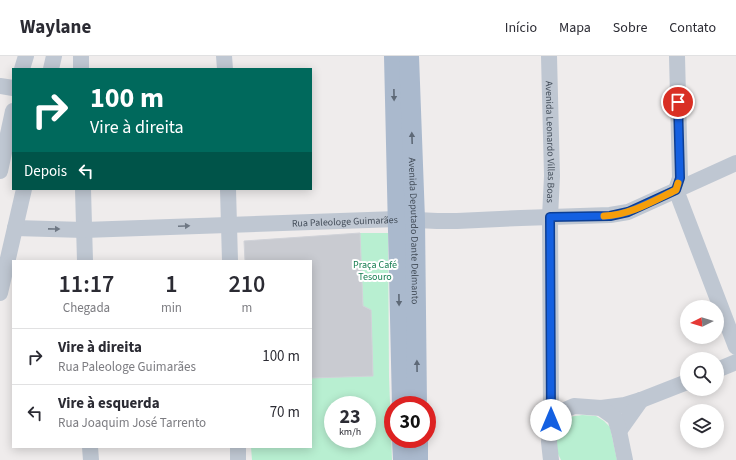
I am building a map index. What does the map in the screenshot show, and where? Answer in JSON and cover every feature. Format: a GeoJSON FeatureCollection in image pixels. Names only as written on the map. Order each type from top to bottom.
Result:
{"type":"FeatureCollection","features":[{"type":"Feature","properties":{"kind":"main road","name":"Avenida Deputado Dante Delmanto"},"geometry":{"type":"LineString","coordinates":[[394,56],[406,219],[416,396]]}},
{"type":"Feature","properties":{"kind":"main road","name":"Avenida Deputado Dante Delmanto"},"geometry":{"type":"LineString","coordinates":[[402,396],[409,56]]}},
{"type":"Feature","properties":{"kind":"main road"},"geometry":{"type":"LineString","coordinates":[[402,448],[403,460]]}},
{"type":"Feature","properties":{"kind":"main road"},"geometry":{"type":"LineString","coordinates":[[418,448],[418,460]]}},
{"type":"Feature","properties":{"kind":"street"},"geometry":{"type":"LineString","coordinates":[[22,68],[26,56]]}},
{"type":"Feature","properties":{"kind":"street"},"geometry":{"type":"LineString","coordinates":[[51,68],[54,56]]}},
{"type":"Feature","properties":{"kind":"street"},"geometry":{"type":"LineString","coordinates":[[81,56],[81,68]]}},
{"type":"Feature","properties":{"kind":"street"},"geometry":{"type":"LineString","coordinates":[[224,56],[225,68]]}},
{"type":"Feature","properties":{"kind":"street","name":"Avenida Leonardo Villas Boas"},"geometry":{"type":"LineString","coordinates":[[549,56],[552,176],[550,217],[551,420],[549,442],[551,460]]}},
{"type":"Feature","properties":{"kind":"street"},"geometry":{"type":"LineString","coordinates":[[677,56],[680,178],[676,190],[736,347]]}},
{"type":"Feature","properties":{"kind":"street"},"geometry":{"type":"LineString","coordinates":[[0,86],[12,88]]}},
{"type":"Feature","properties":{"kind":"street"},"geometry":{"type":"LineString","coordinates":[[0,171],[12,116]]}},
{"type":"Feature","properties":{"kind":"street","name":"Rua Paleologe Guimarães"},"geometry":{"type":"LineString","coordinates":[[15,228],[84,230],[406,219],[437,221],[610,216],[628,212],[736,163]]}},
{"type":"Feature","properties":{"kind":"street"},"geometry":{"type":"LineString","coordinates":[[0,293],[24,190]]}},
{"type":"Feature","properties":{"kind":"street"},"geometry":{"type":"LineString","coordinates":[[83,190],[85,260]]}},
{"type":"Feature","properties":{"kind":"street"},"geometry":{"type":"LineString","coordinates":[[228,190],[230,260]]}},
{"type":"Feature","properties":{"kind":"street"},"geometry":{"type":"LineString","coordinates":[[724,367],[736,362]]}},
{"type":"Feature","properties":{"kind":"street"},"geometry":{"type":"LineString","coordinates":[[551,420],[558,413],[574,406],[601,408],[625,405],[680,385]]}},
{"type":"Feature","properties":{"kind":"street"},"geometry":{"type":"LineString","coordinates":[[619,431],[641,400]]}},
{"type":"Feature","properties":{"kind":"street"},"geometry":{"type":"LineString","coordinates":[[601,408],[614,418],[619,431],[625,460]]}},
{"type":"Feature","properties":{"kind":"street"},"geometry":{"type":"LineString","coordinates":[[90,448],[91,460]]}},
{"type":"Feature","properties":{"kind":"street"},"geometry":{"type":"LineString","coordinates":[[238,448],[238,460]]}},
{"type":"Feature","properties":{"kind":"green space","name":"Praça Café Tesouro"},"geometry":{"type":"Polygon","coordinates":[[[360,233],[388,233],[390,396],[384,396],[384,448],[392,448],[392,460],[252,460],[251,448],[312,448],[312,378],[373,376],[371,310],[363,306],[360,233]]]}},
{"type":"Feature","properties":{"kind":"green space"},"geometry":{"type":"Polygon","coordinates":[[[582,415],[596,416],[610,427],[617,460],[561,460],[557,447],[557,433],[560,422],[570,417],[582,415]]]}},
{"type":"Feature","properties":{"kind":"building"},"geometry":{"type":"Polygon","coordinates":[[[360,233],[363,306],[371,310],[373,376],[312,378],[312,260],[245,260],[244,241],[360,233]]]}},
{"type":"Feature","properties":{"kind":"slow traffic"},"geometry":{"type":"LineString","coordinates":[[604,216],[628,212],[654,201],[676,190],[678,183]]}},
{"type":"Feature","properties":{"kind":"route"},"geometry":{"type":"LineString","coordinates":[[551,420],[550,217],[610,216],[628,212],[676,190],[680,178],[678,102]]}}]}
